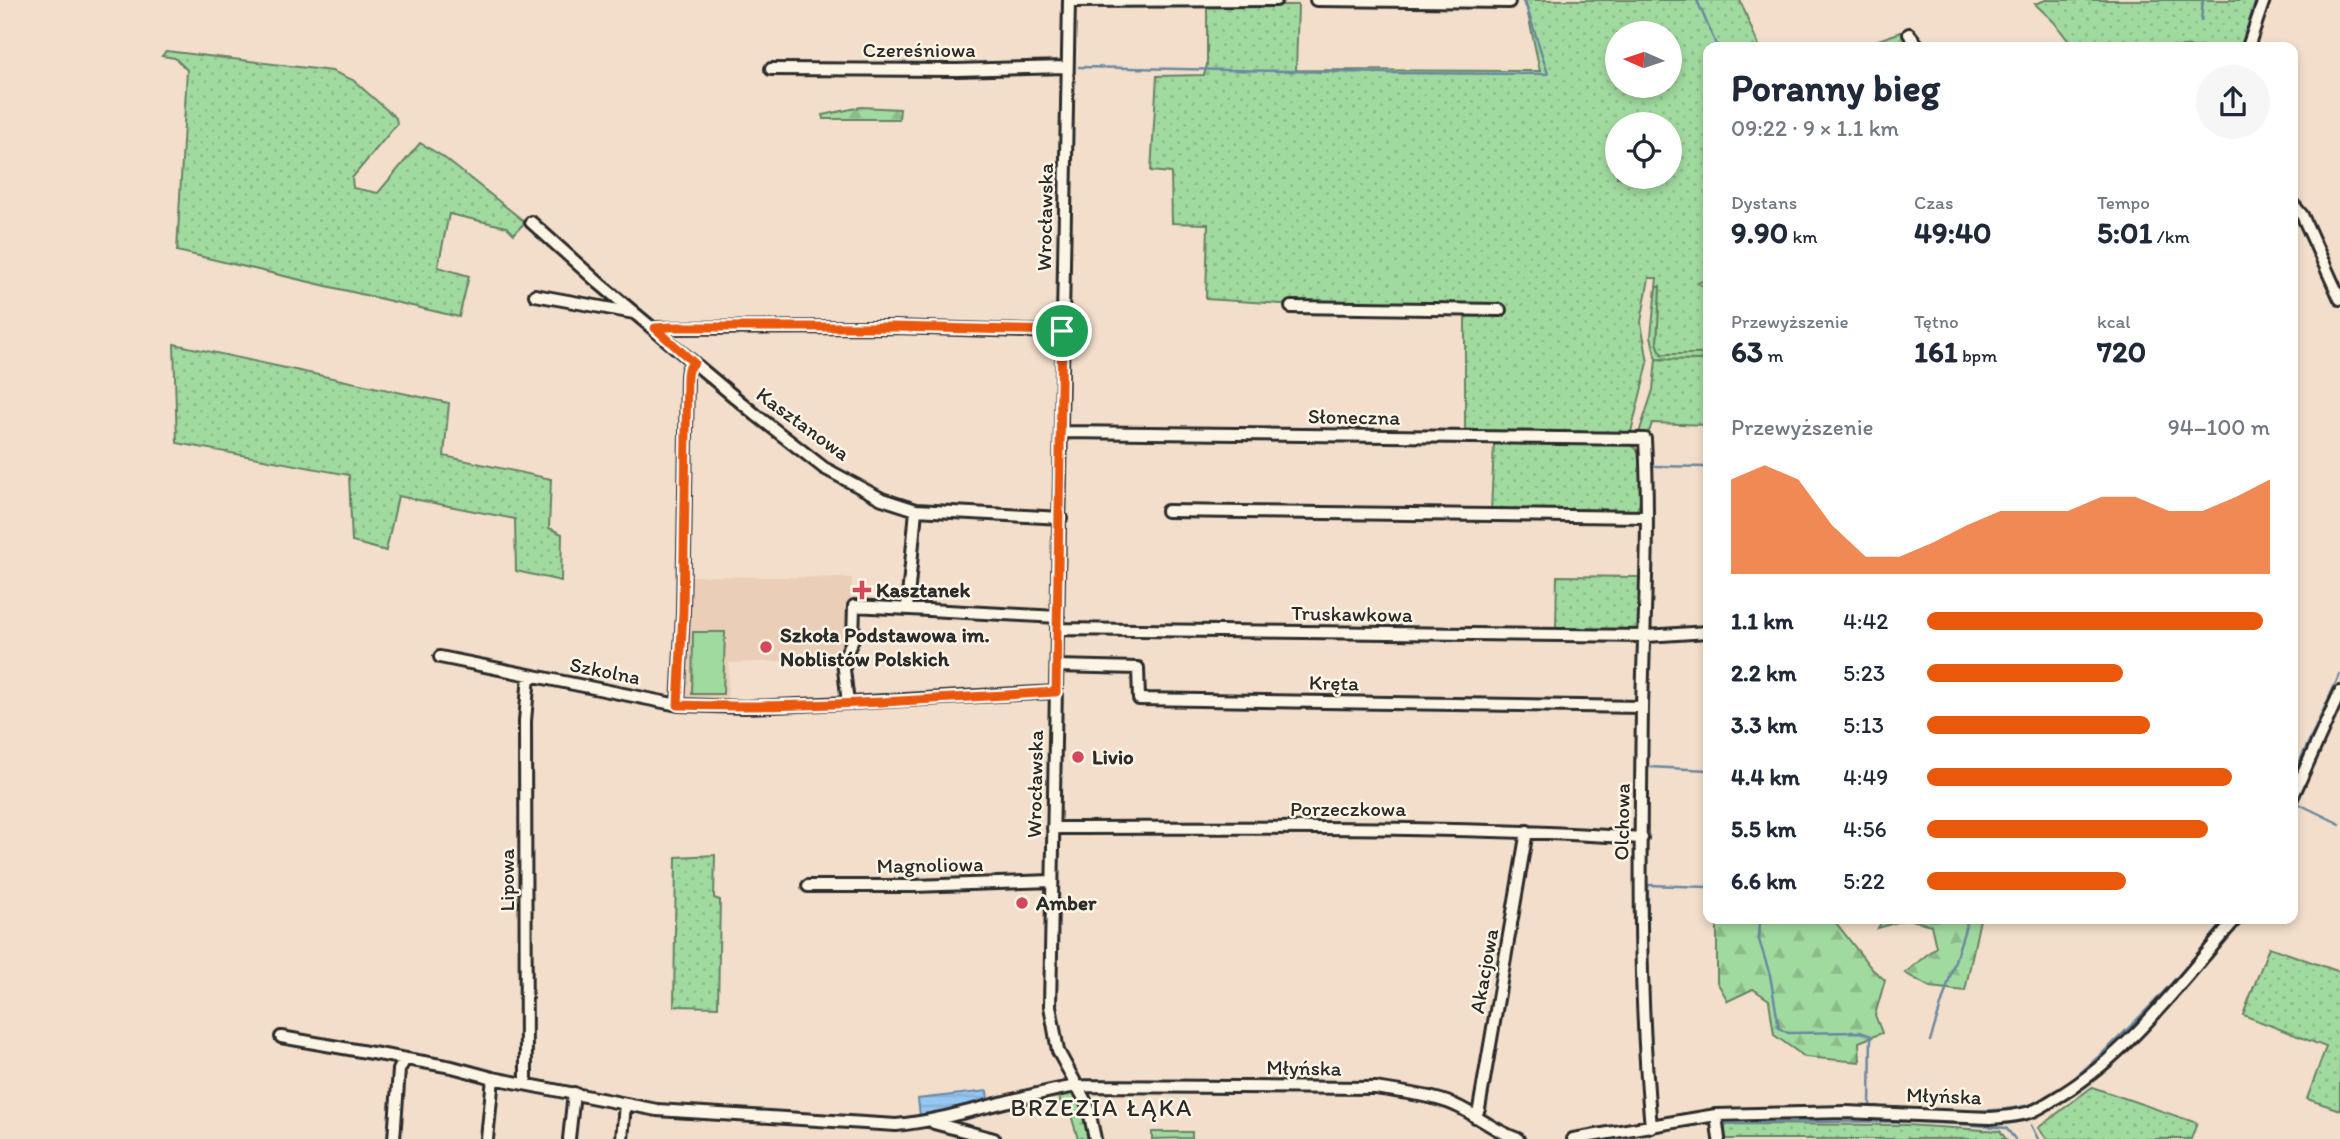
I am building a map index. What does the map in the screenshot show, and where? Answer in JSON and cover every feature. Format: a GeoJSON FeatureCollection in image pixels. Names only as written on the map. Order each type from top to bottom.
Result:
{"type":"FeatureCollection","features":[{"type":"Feature","properties":{"kind":"street"},"geometry":{"type":"LineString","coordinates":[[1069,0],[1276,0]]}},
{"type":"Feature","properties":{"kind":"street","name":"Wrocławska"},"geometry":{"type":"LineString","coordinates":[[1069,0],[1051,1018],[1062,1062],[1088,1106],[1095,1139]]}},
{"type":"Feature","properties":{"kind":"street"},"geometry":{"type":"LineString","coordinates":[[1316,0],[1509,2]]}},
{"type":"Feature","properties":{"kind":"street"},"geometry":{"type":"LineString","coordinates":[[2250,42],[2264,0]]}},
{"type":"Feature","properties":{"kind":"street"},"geometry":{"type":"LineString","coordinates":[[1909,34],[1915,42]]}},
{"type":"Feature","properties":{"kind":"street","name":"Czereśniowa"},"geometry":{"type":"LineString","coordinates":[[771,69],[1066,68]]}},
{"type":"Feature","properties":{"kind":"street"},"geometry":{"type":"LineString","coordinates":[[2298,210],[2340,299]]}},
{"type":"Feature","properties":{"kind":"street","name":"Kasztanowa"},"geometry":{"type":"LineString","coordinates":[[531,222],[694,363],[824,468],[883,499],[916,510],[1060,518]]}},
{"type":"Feature","properties":{"kind":"street"},"geometry":{"type":"LineString","coordinates":[[535,295],[636,313]]}},
{"type":"Feature","properties":{"kind":"street"},"geometry":{"type":"LineString","coordinates":[[1291,307],[1500,310]]}},
{"type":"Feature","properties":{"kind":"street"},"geometry":{"type":"LineString","coordinates":[[655,328],[894,327],[1062,331]]}},
{"type":"Feature","properties":{"kind":"street"},"geometry":{"type":"LineString","coordinates":[[678,705],[683,612],[687,376],[688,369],[694,363]]}},
{"type":"Feature","properties":{"kind":"street","name":"Słoneczna"},"geometry":{"type":"LineString","coordinates":[[1062,432],[1645,439]]}},
{"type":"Feature","properties":{"kind":"street","name":"Olchowa"},"geometry":{"type":"LineString","coordinates":[[1645,439],[1646,636],[1640,900],[1642,1017],[1651,1127]]}},
{"type":"Feature","properties":{"kind":"street"},"geometry":{"type":"LineString","coordinates":[[907,608],[916,510]]}},
{"type":"Feature","properties":{"kind":"street"},"geometry":{"type":"LineString","coordinates":[[1167,510],[1646,517]]}},
{"type":"Feature","properties":{"kind":"street"},"geometry":{"type":"LineString","coordinates":[[848,703],[843,661],[853,639],[854,606],[1058,617]]}},
{"type":"Feature","properties":{"kind":"street","name":"Truskawkowa"},"geometry":{"type":"LineString","coordinates":[[1058,629],[1646,636],[1703,632]]}},
{"type":"Feature","properties":{"kind":"street","name":"Szkolna"},"geometry":{"type":"LineString","coordinates":[[440,657],[678,705],[745,707],[1056,692]]}},
{"type":"Feature","properties":{"kind":"street","name":"Kręta"},"geometry":{"type":"LineString","coordinates":[[1056,666],[1138,668],[1139,699],[1643,707]]}},
{"type":"Feature","properties":{"kind":"street","name":"Lipowa"},"geometry":{"type":"LineString","coordinates":[[526,1084],[525,721],[529,676]]}},
{"type":"Feature","properties":{"kind":"street"},"geometry":{"type":"LineString","coordinates":[[2298,785],[2340,692]]}},
{"type":"Feature","properties":{"kind":"street","name":"Porzeczkowa"},"geometry":{"type":"LineString","coordinates":[[1053,828],[1351,828],[1527,831],[1642,838]]}},
{"type":"Feature","properties":{"kind":"street","name":"Akacjowa"},"geometry":{"type":"LineString","coordinates":[[1475,1117],[1479,1109],[1527,831]]}},
{"type":"Feature","properties":{"kind":"street","name":"Magnoliowa"},"geometry":{"type":"LineString","coordinates":[[808,886],[923,886],[1052,881]]}},
{"type":"Feature","properties":{"kind":"street","name":"Młyńska"},"geometry":{"type":"LineString","coordinates":[[1573,1139],[1716,1115],[1846,1112],[1990,1118],[2035,1111],[2106,1061],[2151,1016],[2232,924]]}},
{"type":"Feature","properties":{"kind":"street"},"geometry":{"type":"LineString","coordinates":[[281,1037],[452,1067],[657,1110],[859,1125],[931,1122],[1051,1090],[1078,1086]]}},
{"type":"Feature","properties":{"kind":"street"},"geometry":{"type":"LineString","coordinates":[[394,1139],[399,1070],[405,1059]]}},
{"type":"Feature","properties":{"kind":"street"},"geometry":{"type":"LineString","coordinates":[[486,1139],[493,1077]]}},
{"type":"Feature","properties":{"kind":"street","name":"Młyńska"},"geometry":{"type":"LineString","coordinates":[[1078,1086],[1376,1088],[1418,1095],[1458,1106],[1512,1138]]}},
{"type":"Feature","properties":{"kind":"street"},"geometry":{"type":"LineString","coordinates":[[569,1139],[574,1093]]}},
{"type":"Feature","properties":{"kind":"street"},"geometry":{"type":"LineString","coordinates":[[622,1139],[625,1104]]}},
{"type":"Feature","properties":{"kind":"street"},"geometry":{"type":"LineString","coordinates":[[1716,1115],[1720,1139]]}},
{"type":"Feature","properties":{"kind":"street"},"geometry":{"type":"LineString","coordinates":[[931,1122],[993,1139]]}},
{"type":"Feature","properties":{"kind":"shaded area","name":"Szkoła Podstawowa im. Noblistów Polskich"},"geometry":{"type":"Polygon","coordinates":[[[689,576],[852,578],[849,636],[838,659],[729,663],[727,702],[687,701],[689,576]]]}},
{"type":"Feature","properties":{"kind":"green space"},"geometry":{"type":"Polygon","coordinates":[[[1525,0],[1740,0],[1757,42],[1703,42],[1703,281],[1698,283],[1703,286],[1703,354],[1661,354],[1657,342],[1660,287],[1656,288],[1657,278],[1649,278],[1641,322],[1648,363],[1631,432],[1512,433],[1465,429],[1465,316],[1206,299],[1208,224],[1172,223],[1171,173],[1151,171],[1157,76],[1204,75],[1207,65],[1207,5],[1298,5],[1296,70],[1540,71],[1525,0]]]}},
{"type":"Feature","properties":{"kind":"green space"},"geometry":{"type":"Polygon","coordinates":[[[2046,0],[2258,0],[2245,42],[2069,42],[2035,4],[2046,0]]]}},
{"type":"Feature","properties":{"kind":"green space"},"geometry":{"type":"Polygon","coordinates":[[[1910,29],[1920,42],[1872,42],[1910,29]]]}},
{"type":"Feature","properties":{"kind":"green space"},"geometry":{"type":"Polygon","coordinates":[[[166,51],[332,71],[353,80],[396,118],[397,124],[352,178],[353,188],[378,193],[420,143],[442,156],[525,222],[514,234],[507,227],[449,214],[438,267],[469,276],[459,317],[177,251],[187,70],[175,58],[162,56],[166,51]]]}},
{"type":"Feature","properties":{"kind":"green space"},"geometry":{"type":"Polygon","coordinates":[[[861,107],[900,109],[899,119],[824,119],[823,115],[861,107]]]}},
{"type":"Feature","properties":{"kind":"green space"},"geometry":{"type":"Polygon","coordinates":[[[1660,286],[1657,342],[1661,354],[1703,354],[1703,360],[1656,359],[1651,336],[1656,288],[1660,286]]]}},
{"type":"Feature","properties":{"kind":"green space"},"geometry":{"type":"Polygon","coordinates":[[[174,344],[449,403],[444,456],[551,479],[549,528],[562,534],[561,581],[516,571],[515,519],[398,496],[386,551],[352,542],[349,475],[177,443],[174,344]]]}},
{"type":"Feature","properties":{"kind":"green space"},"geometry":{"type":"Polygon","coordinates":[[[1656,359],[1703,360],[1703,425],[1652,423],[1648,435],[1638,436],[1653,390],[1656,359]]]}},
{"type":"Feature","properties":{"kind":"green space"},"geometry":{"type":"Polygon","coordinates":[[[1628,443],[1637,450],[1642,463],[1642,492],[1638,508],[1634,513],[1491,512],[1494,444],[1628,443]]]}},
{"type":"Feature","properties":{"kind":"green space"},"geometry":{"type":"Polygon","coordinates":[[[1557,576],[1640,577],[1640,627],[1556,629],[1557,576]]]}},
{"type":"Feature","properties":{"kind":"green space"},"geometry":{"type":"Polygon","coordinates":[[[693,632],[725,632],[723,694],[692,694],[693,632]]]}},
{"type":"Feature","properties":{"kind":"green space"},"geometry":{"type":"Polygon","coordinates":[[[715,855],[714,898],[720,900],[718,1007],[674,1006],[676,857],[715,855]]]}},
{"type":"Feature","properties":{"kind":"green space"},"geometry":{"type":"Polygon","coordinates":[[[1717,924],[1837,924],[1872,969],[1885,980],[1875,1015],[1882,1033],[1859,1042],[1860,1062],[1805,1057],[1774,1035],[1769,1000],[1753,989],[1728,1001],[1717,982],[1717,924]]]}},
{"type":"Feature","properties":{"kind":"green space"},"geometry":{"type":"Polygon","coordinates":[[[1927,924],[1979,924],[1965,991],[1930,987],[1905,973],[1936,947],[1931,925],[1927,924]]]}},
{"type":"Feature","properties":{"kind":"green space"},"geometry":{"type":"Polygon","coordinates":[[[2269,947],[2340,972],[2340,1110],[2307,1099],[2326,1047],[2243,1015],[2269,947]]]}},
{"type":"Feature","properties":{"kind":"green space"},"geometry":{"type":"Polygon","coordinates":[[[2092,1087],[2197,1123],[2191,1139],[2047,1139],[2038,1128],[2092,1087]]]}},
{"type":"Feature","properties":{"kind":"green space"},"geometry":{"type":"Polygon","coordinates":[[[1064,1091],[1078,1095],[1087,1117],[1089,1139],[1078,1139],[1069,1108],[1062,1109],[1059,1096],[1064,1091]]]}},
{"type":"Feature","properties":{"kind":"green space"},"geometry":{"type":"Polygon","coordinates":[[[1724,1124],[1906,1125],[2000,1131],[2006,1139],[1726,1139],[1724,1124]]]}},
{"type":"Feature","properties":{"kind":"green space"},"geometry":{"type":"Polygon","coordinates":[[[1152,1132],[1192,1132],[1192,1138],[1152,1139],[1152,1132]]]}},
{"type":"Feature","properties":{"kind":"water"},"geometry":{"type":"Polygon","coordinates":[[[987,1091],[988,1100],[930,1116],[920,1116],[918,1099],[987,1091]]]}},
{"type":"Feature","properties":{"kind":"waterway"},"geometry":{"type":"LineString","coordinates":[[1079,67],[1548,74],[1522,0]]}},
{"type":"Feature","properties":{"kind":"waterway"},"geometry":{"type":"LineString","coordinates":[[1697,0],[1715,42]]}},
{"type":"Feature","properties":{"kind":"waterway"},"geometry":{"type":"LineString","coordinates":[[2201,21],[2203,0]]}},
{"type":"Feature","properties":{"kind":"waterway"},"geometry":{"type":"LineString","coordinates":[[2243,42],[2256,0]]}},
{"type":"Feature","properties":{"kind":"waterway"},"geometry":{"type":"LineString","coordinates":[[1655,466],[1703,467]]}},
{"type":"Feature","properties":{"kind":"waterway"},"geometry":{"type":"LineString","coordinates":[[2298,765],[2340,674]]}},
{"type":"Feature","properties":{"kind":"waterway"},"geometry":{"type":"LineString","coordinates":[[1649,767],[1703,770]]}},
{"type":"Feature","properties":{"kind":"waterway"},"geometry":{"type":"LineString","coordinates":[[2298,803],[2340,824]]}},
{"type":"Feature","properties":{"kind":"waterway"},"geometry":{"type":"LineString","coordinates":[[1647,972],[1648,885],[1703,887]]}},
{"type":"Feature","properties":{"kind":"waterway"},"geometry":{"type":"LineString","coordinates":[[1760,924],[1759,940],[1770,975],[1779,1028],[1788,1033],[1860,1032],[1871,1036],[1870,1106]]}},
{"type":"Feature","properties":{"kind":"waterway"},"geometry":{"type":"LineString","coordinates":[[1930,1041],[1966,924]]}},
{"type":"Feature","properties":{"kind":"waterway"},"geometry":{"type":"LineString","coordinates":[[1889,1107],[1944,1111],[1998,1110],[2034,1104],[2048,1098],[2087,1067],[2142,1014],[2222,924]]}},
{"type":"Feature","properties":{"kind":"waterway"},"geometry":{"type":"LineString","coordinates":[[1849,1107],[1878,1106]]}},
{"type":"Feature","properties":{"kind":"waterway"},"geometry":{"type":"LineString","coordinates":[[1720,1109],[1804,1108]]}},
{"type":"Feature","properties":{"kind":"waterway"},"geometry":{"type":"LineString","coordinates":[[1724,1124],[1936,1123],[2006,1128],[2015,1139]]}},
{"type":"Feature","properties":{"kind":"waterway"},"geometry":{"type":"LineString","coordinates":[[2031,1125],[2038,1139]]}},
{"type":"Feature","properties":{"kind":"place","name":"Kasztanek"},"geometry":{"type":"Point","coordinates":[862,590]}},
{"type":"Feature","properties":{"kind":"place","name":"Szkoła Podstawowa im. Noblistów Polskich"},"geometry":{"type":"Point","coordinates":[766,647]}},
{"type":"Feature","properties":{"kind":"place","name":"Livio"},"geometry":{"type":"Point","coordinates":[1078,757]}},
{"type":"Feature","properties":{"kind":"place","name":"Amber"},"geometry":{"type":"Point","coordinates":[1022,903]}},
{"type":"Feature","properties":{"kind":"district","name":"BRZEZIA ŁĄKA"},"geometry":{"type":"Point","coordinates":[1102,1108]}},
{"type":"Feature","properties":{"kind":"route"},"geometry":{"type":"LineString","coordinates":[[894,327],[1062,331],[1056,692],[745,707],[678,705],[683,612],[687,376],[688,369],[694,363],[655,328],[894,327]]}}]}
